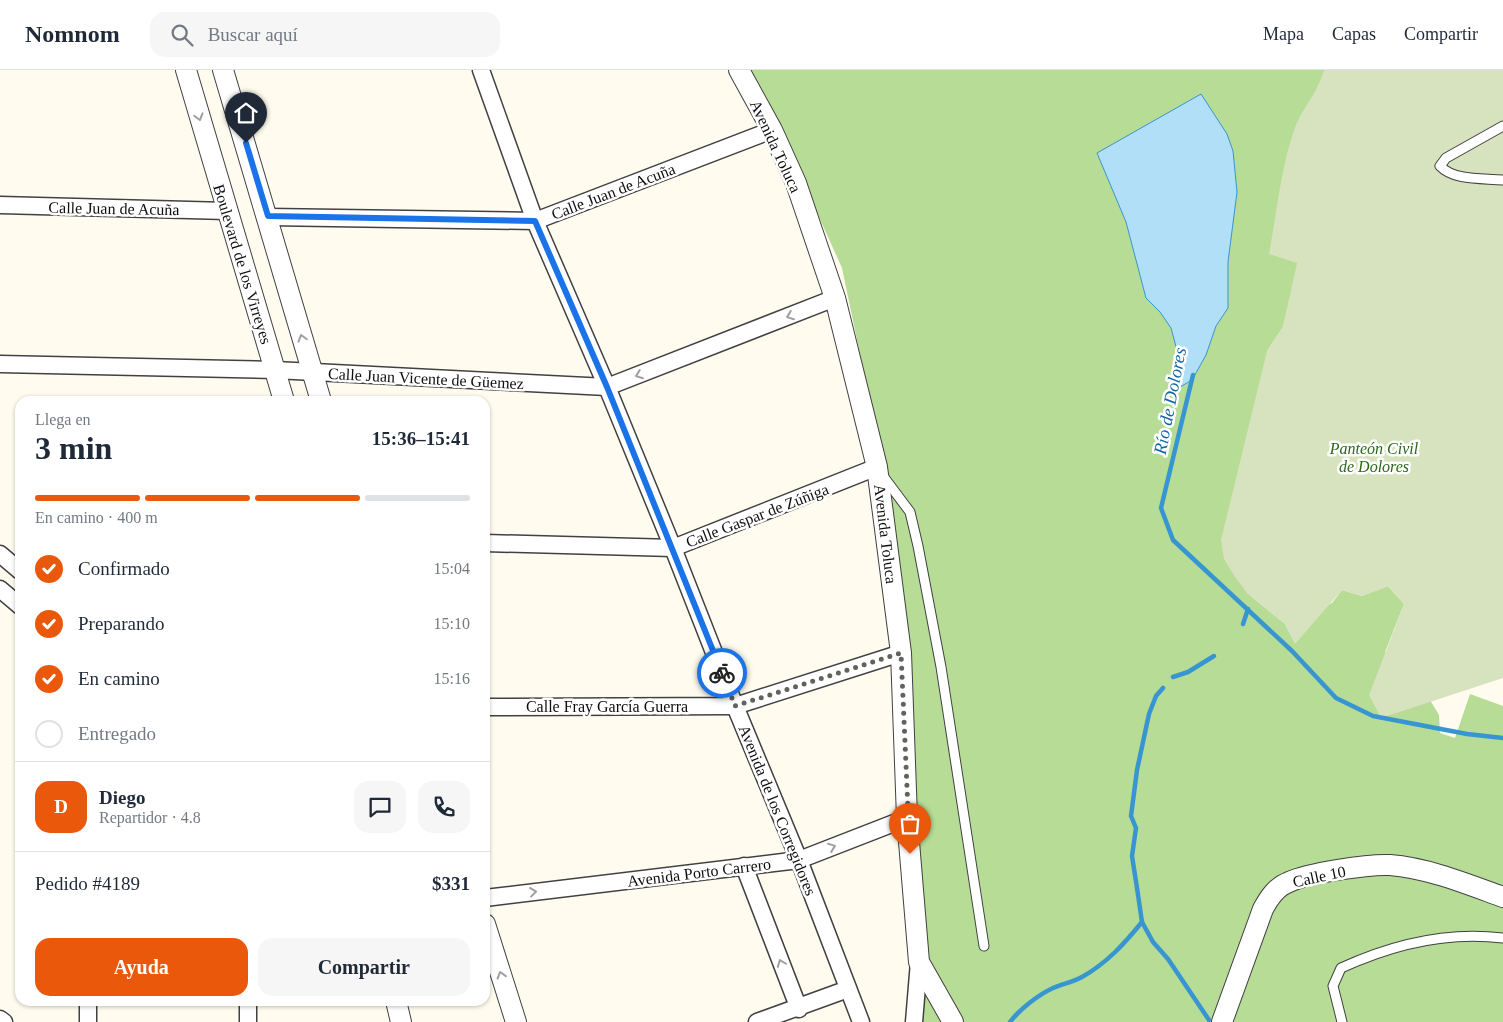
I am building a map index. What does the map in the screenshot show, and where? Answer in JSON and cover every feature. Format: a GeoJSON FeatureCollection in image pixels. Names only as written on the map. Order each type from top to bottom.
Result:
{"type":"FeatureCollection","features":[{"type":"Feature","properties":{"kind":"street","name":"Boulevard de los Virreyes"},"geometry":{"type":"LineString","coordinates":[[186,70],[283,396]]}},
{"type":"Feature","properties":{"kind":"street"},"geometry":{"type":"LineString","coordinates":[[223,70],[268,216],[319,396]]}},
{"type":"Feature","properties":{"kind":"street","name":"Avenida de los Corregidores"},"geometry":{"type":"LineString","coordinates":[[481,70],[535,221],[607,387],[673,548],[735,706],[799,860],[861,1022]]}},
{"type":"Feature","properties":{"kind":"street","name":"Avenida Toluca"},"geometry":{"type":"LineString","coordinates":[[739,70],[772,130],[796,183],[835,298],[877,467],[901,653],[907,818],[919,962],[914,1022]]}},
{"type":"Feature","properties":{"kind":"street","name":"Calle Juan de Acuña"},"geometry":{"type":"LineString","coordinates":[[268,216],[535,221],[772,130]]}},
{"type":"Feature","properties":{"kind":"street","name":"Calle Juan de Acuña"},"geometry":{"type":"LineString","coordinates":[[0,205],[227,211]]}},
{"type":"Feature","properties":{"kind":"street","name":"Calle Juan Vicente de Güemez"},"geometry":{"type":"LineString","coordinates":[[0,364],[275,370],[607,387],[835,298]]}},
{"type":"Feature","properties":{"kind":"street","name":"Calle Gaspar de Zúñiga"},"geometry":{"type":"LineString","coordinates":[[490,543],[673,548],[877,467]]}},
{"type":"Feature","properties":{"kind":"street"},"geometry":{"type":"LineString","coordinates":[[0,554],[15,567]]}},
{"type":"Feature","properties":{"kind":"street"},"geometry":{"type":"LineString","coordinates":[[0,588],[15,602]]}},
{"type":"Feature","properties":{"kind":"street","name":"Calle Fray García Guerra"},"geometry":{"type":"LineString","coordinates":[[490,707],[735,706],[901,653]]}},
{"type":"Feature","properties":{"kind":"street","name":"Avenida Porto Carrero"},"geometry":{"type":"LineString","coordinates":[[490,897],[799,860],[907,818]]}},
{"type":"Feature","properties":{"kind":"street","name":"Calle 10"},"geometry":{"type":"LineString","coordinates":[[1222,1022],[1263,908],[1271,894],[1288,882],[1313,875],[1388,865],[1461,882],[1503,897]]}},
{"type":"Feature","properties":{"kind":"street"},"geometry":{"type":"LineString","coordinates":[[744,866],[799,1009]]}},
{"type":"Feature","properties":{"kind":"street"},"geometry":{"type":"LineString","coordinates":[[490,940],[516,1022]]}},
{"type":"Feature","properties":{"kind":"street"},"geometry":{"type":"LineString","coordinates":[[919,962],[953,1022]]}},
{"type":"Feature","properties":{"kind":"street"},"geometry":{"type":"LineString","coordinates":[[757,1022],[799,1009],[848,990]]}},
{"type":"Feature","properties":{"kind":"street"},"geometry":{"type":"LineString","coordinates":[[88,1006],[88,1022]]}},
{"type":"Feature","properties":{"kind":"street"},"geometry":{"type":"LineString","coordinates":[[248,1006],[248,1022]]}},
{"type":"Feature","properties":{"kind":"street"},"geometry":{"type":"LineString","coordinates":[[397,1006],[402,1022]]}},
{"type":"Feature","properties":{"kind":"street"},"geometry":{"type":"LineString","coordinates":[[0,1019],[4,1022]]}},
{"type":"Feature","properties":{"kind":"lane"},"geometry":{"type":"LineString","coordinates":[[1503,126],[1446,158],[1440,166],[1446,173],[1503,180]]}},
{"type":"Feature","properties":{"kind":"lane"},"geometry":{"type":"LineString","coordinates":[[877,467],[910,512],[918,546],[941,667],[984,946]]}},
{"type":"Feature","properties":{"kind":"lane"},"geometry":{"type":"LineString","coordinates":[[1342,1022],[1333,986],[1341,968],[1368,956],[1437,938],[1480,935],[1503,938]]}},
{"type":"Feature","properties":{"kind":"green space"},"geometry":{"type":"Polygon","coordinates":[[[747,70],[1344,70],[1283,327],[1267,351],[1247,593],[1284,623],[1332,603],[1342,590],[1362,596],[1388,586],[1404,604],[1385,652],[1427,695],[1439,715],[1440,733],[1455,738],[1470,694],[1503,706],[1503,1022],[922,1022],[925,913],[883,464],[842,268],[801,177],[747,70]]]}},
{"type":"Feature","properties":{"kind":"green space","name":"Panteón Civil de Dolores"},"geometry":{"type":"Polygon","coordinates":[[[1324,70],[1503,70],[1503,678],[1381,718],[1369,695],[1404,604],[1388,586],[1362,596],[1342,590],[1295,644],[1284,623],[1247,593],[1235,577],[1224,559],[1221,540],[1267,351],[1283,327],[1297,263],[1269,254],[1283,172],[1296,125],[1319,84],[1324,70]]]}},
{"type":"Feature","properties":{"kind":"water"},"geometry":{"type":"Polygon","coordinates":[[[1201,94],[1227,134],[1233,151],[1237,192],[1228,262],[1228,308],[1216,326],[1206,355],[1192,380],[1175,390],[1170,386],[1178,354],[1171,328],[1160,312],[1146,298],[1126,222],[1097,153],[1201,94]]]}},
{"type":"Feature","properties":{"kind":"waterway","name":"Río de Dolores"},"geometry":{"type":"LineString","coordinates":[[1193,375],[1161,508],[1173,540],[1292,651],[1336,698],[1373,716],[1467,734],[1503,738]]}},
{"type":"Feature","properties":{"kind":"waterway"},"geometry":{"type":"LineString","coordinates":[[1243,624],[1248,609]]}},
{"type":"Feature","properties":{"kind":"waterway"},"geometry":{"type":"LineString","coordinates":[[1173,677],[1188,672],[1214,656]]}},
{"type":"Feature","properties":{"kind":"waterway"},"geometry":{"type":"LineString","coordinates":[[1163,688],[1156,696],[1149,714],[1137,770],[1131,816],[1136,828],[1132,856],[1142,922],[1153,942],[1168,959],[1209,1020]]}},
{"type":"Feature","properties":{"kind":"waterway"},"geometry":{"type":"LineString","coordinates":[[1010,1022],[1024,1007],[1041,994],[1079,979],[1099,966],[1122,945],[1142,922]]}},
{"type":"Feature","properties":{"kind":"way so far"},"geometry":{"type":"LineString","coordinates":[[722,673],[735,706],[901,653],[910,854]]}},
{"type":"Feature","properties":{"kind":"route"},"geometry":{"type":"LineString","coordinates":[[246,143],[268,216],[535,221],[607,387],[722,673]]}}]}
